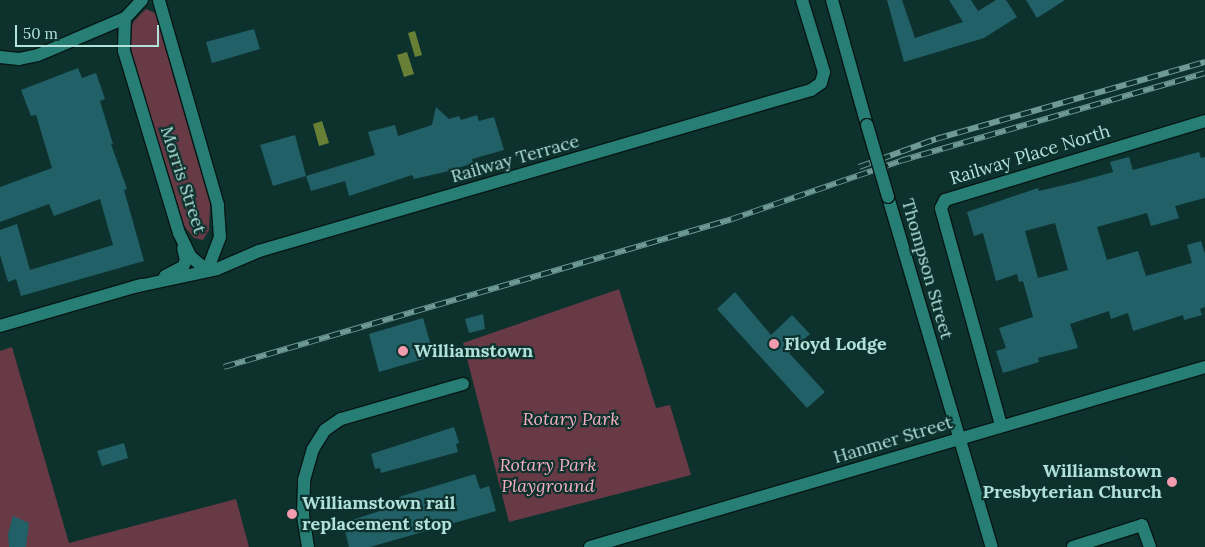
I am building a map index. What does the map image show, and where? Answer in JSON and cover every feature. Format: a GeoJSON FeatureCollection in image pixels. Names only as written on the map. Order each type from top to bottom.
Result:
{"type":"FeatureCollection","features":[{"type":"Feature","properties":{"kind":"street"},"geometry":{"type":"LineString","coordinates":[[0,57],[25,58],[38,55],[125,18],[142,0]]}},
{"type":"Feature","properties":{"kind":"street","name":"Morris Street"},"geometry":{"type":"LineString","coordinates":[[125,18],[122,36],[124,51],[179,233],[188,253],[207,272],[220,237],[218,205],[159,0]]}},
{"type":"Feature","properties":{"kind":"street","name":"Railway Terrace"},"geometry":{"type":"LineString","coordinates":[[0,326],[134,287],[207,272],[259,251],[811,90],[821,83],[824,72],[802,0]]}},
{"type":"Feature","properties":{"kind":"street","name":"Thompson Street"},"geometry":{"type":"LineString","coordinates":[[832,0],[888,197],[992,547]]}},
{"type":"Feature","properties":{"kind":"street","name":"Railway Place North"},"geometry":{"type":"LineString","coordinates":[[1001,425],[941,208],[946,200],[1205,121]]}},
{"type":"Feature","properties":{"kind":"street","name":"Railway Terrace"},"geometry":{"type":"LineString","coordinates":[[134,287],[183,267],[185,256],[179,233]]}},
{"type":"Feature","properties":{"kind":"street","name":"Hanmer Street"},"geometry":{"type":"LineString","coordinates":[[590,547],[1001,425],[1205,367]]}},
{"type":"Feature","properties":{"kind":"street"},"geometry":{"type":"LineString","coordinates":[[308,547],[303,514],[304,480],[313,449],[325,430],[341,419],[463,384]]}},
{"type":"Feature","properties":{"kind":"street"},"geometry":{"type":"LineString","coordinates":[[1073,547],[1142,524],[1150,547]]}},
{"type":"Feature","properties":{"kind":"green space"},"geometry":{"type":"Polygon","coordinates":[[[146,9],[155,13],[210,204],[209,230],[203,240],[194,238],[184,226],[132,56],[130,31],[134,21],[146,9]]]}},
{"type":"Feature","properties":{"kind":"green space","name":"Rotary Park"},"geometry":{"type":"Polygon","coordinates":[[[619,289],[656,408],[670,405],[691,475],[509,522],[463,343],[619,289]]]}},
{"type":"Feature","properties":{"kind":"green space"},"geometry":{"type":"Polygon","coordinates":[[[12,347],[69,543],[236,499],[249,547],[0,547],[0,351],[12,347]]]}},
{"type":"Feature","properties":{"kind":"shaded area"},"geometry":{"type":"Polygon","coordinates":[[[415,31],[422,55],[415,57],[408,33],[415,31]]]}},
{"type":"Feature","properties":{"kind":"shaded area"},"geometry":{"type":"Polygon","coordinates":[[[407,52],[414,74],[404,77],[397,55],[407,52]]]}},
{"type":"Feature","properties":{"kind":"shaded area"},"geometry":{"type":"Polygon","coordinates":[[[322,121],[329,143],[319,146],[313,124],[322,121]]]}},
{"type":"Feature","properties":{"kind":"building"},"geometry":{"type":"Polygon","coordinates":[[[887,0],[902,0],[915,38],[963,22],[949,0],[971,0],[978,11],[996,0],[1006,0],[1017,17],[984,38],[904,62],[887,0]]]}},
{"type":"Feature","properties":{"kind":"building"},"geometry":{"type":"Polygon","coordinates":[[[1026,0],[1065,0],[1037,18],[1026,0]]]}},
{"type":"Feature","properties":{"kind":"building"},"geometry":{"type":"Polygon","coordinates":[[[254,29],[260,49],[212,63],[206,42],[254,29]]]}},
{"type":"Feature","properties":{"kind":"building"},"geometry":{"type":"Polygon","coordinates":[[[78,68],[82,78],[96,73],[105,99],[100,101],[113,144],[111,144],[127,189],[124,190],[144,261],[21,296],[16,279],[8,282],[0,255],[0,230],[17,224],[30,270],[113,245],[100,199],[54,216],[49,204],[0,222],[0,187],[52,168],[36,115],[31,116],[21,90],[78,68]]]}},
{"type":"Feature","properties":{"kind":"building"},"geometry":{"type":"Polygon","coordinates":[[[436,107],[449,119],[459,116],[461,120],[477,115],[479,121],[494,117],[504,150],[472,159],[473,163],[449,171],[414,179],[412,175],[349,196],[345,181],[311,191],[306,176],[375,155],[368,132],[395,125],[398,136],[432,125],[436,107]]]}},
{"type":"Feature","properties":{"kind":"building"},"geometry":{"type":"Polygon","coordinates":[[[295,135],[306,176],[273,186],[260,145],[295,135]]]}},
{"type":"Feature","properties":{"kind":"building"},"geometry":{"type":"Polygon","coordinates":[[[1199,152],[1201,158],[1205,157],[1205,198],[1175,206],[1179,218],[1151,226],[1147,213],[1097,227],[1107,260],[1138,251],[1146,276],[1192,263],[1187,245],[1201,241],[1205,254],[1205,307],[1200,309],[1202,315],[1184,320],[1183,315],[1133,331],[1128,313],[1111,319],[1109,311],[1070,324],[1078,348],[1038,358],[1039,362],[1003,373],[996,351],[1006,348],[999,328],[1033,317],[1023,281],[1019,282],[1017,274],[996,281],[983,233],[974,236],[967,212],[1038,188],[1039,191],[1113,172],[1110,162],[1129,157],[1133,170],[1199,152]],[[1055,223],[1025,231],[1038,278],[1068,270],[1055,223]]]}},
{"type":"Feature","properties":{"kind":"building","name":"Floyd Lodge"},"geometry":{"type":"Polygon","coordinates":[[[735,292],[771,335],[792,315],[810,334],[789,353],[825,392],[807,408],[717,309],[735,292]]]}},
{"type":"Feature","properties":{"kind":"building"},"geometry":{"type":"Polygon","coordinates":[[[483,314],[485,329],[469,333],[465,319],[483,314]]]}},
{"type":"Feature","properties":{"kind":"building"},"geometry":{"type":"Polygon","coordinates":[[[423,318],[434,356],[379,372],[369,334],[423,318]]]}},
{"type":"Feature","properties":{"kind":"building"},"geometry":{"type":"Polygon","coordinates":[[[454,427],[459,443],[456,444],[458,452],[381,473],[380,468],[375,469],[371,454],[454,427]]]}},
{"type":"Feature","properties":{"kind":"building"},"geometry":{"type":"Polygon","coordinates":[[[124,443],[128,458],[102,466],[97,451],[124,443]]]}},
{"type":"Feature","properties":{"kind":"building"},"geometry":{"type":"Polygon","coordinates":[[[475,474],[480,489],[489,486],[496,511],[370,547],[349,547],[343,523],[401,504],[399,497],[475,474]]]}},
{"type":"Feature","properties":{"kind":"building"},"geometry":{"type":"Polygon","coordinates":[[[13,516],[29,523],[26,547],[9,547],[8,534],[13,516]]]}},
{"type":"Feature","properties":{"kind":"railway"},"geometry":{"type":"LineString","coordinates":[[859,167],[936,139],[1205,62]]}},
{"type":"Feature","properties":{"kind":"railway"},"geometry":{"type":"LineString","coordinates":[[224,367],[732,219],[900,161],[1205,73]]}},
{"type":"Feature","properties":{"kind":"place","name":"Floyd Lodge"},"geometry":{"type":"Point","coordinates":[774,344]}},
{"type":"Feature","properties":{"kind":"place","name":"Williamstown"},"geometry":{"type":"Point","coordinates":[403,351]}},
{"type":"Feature","properties":{"kind":"place","name":"Williamstown Presbyterian Church"},"geometry":{"type":"Point","coordinates":[1172,482]}},
{"type":"Feature","properties":{"kind":"place","name":"Williamstown rail replacement stop"},"geometry":{"type":"Point","coordinates":[292,514]}},
{"type":"Feature","properties":{"kind":"park label","name":"Rotary Park Playground"},"geometry":{"type":"Point","coordinates":[548,476]}}]}
